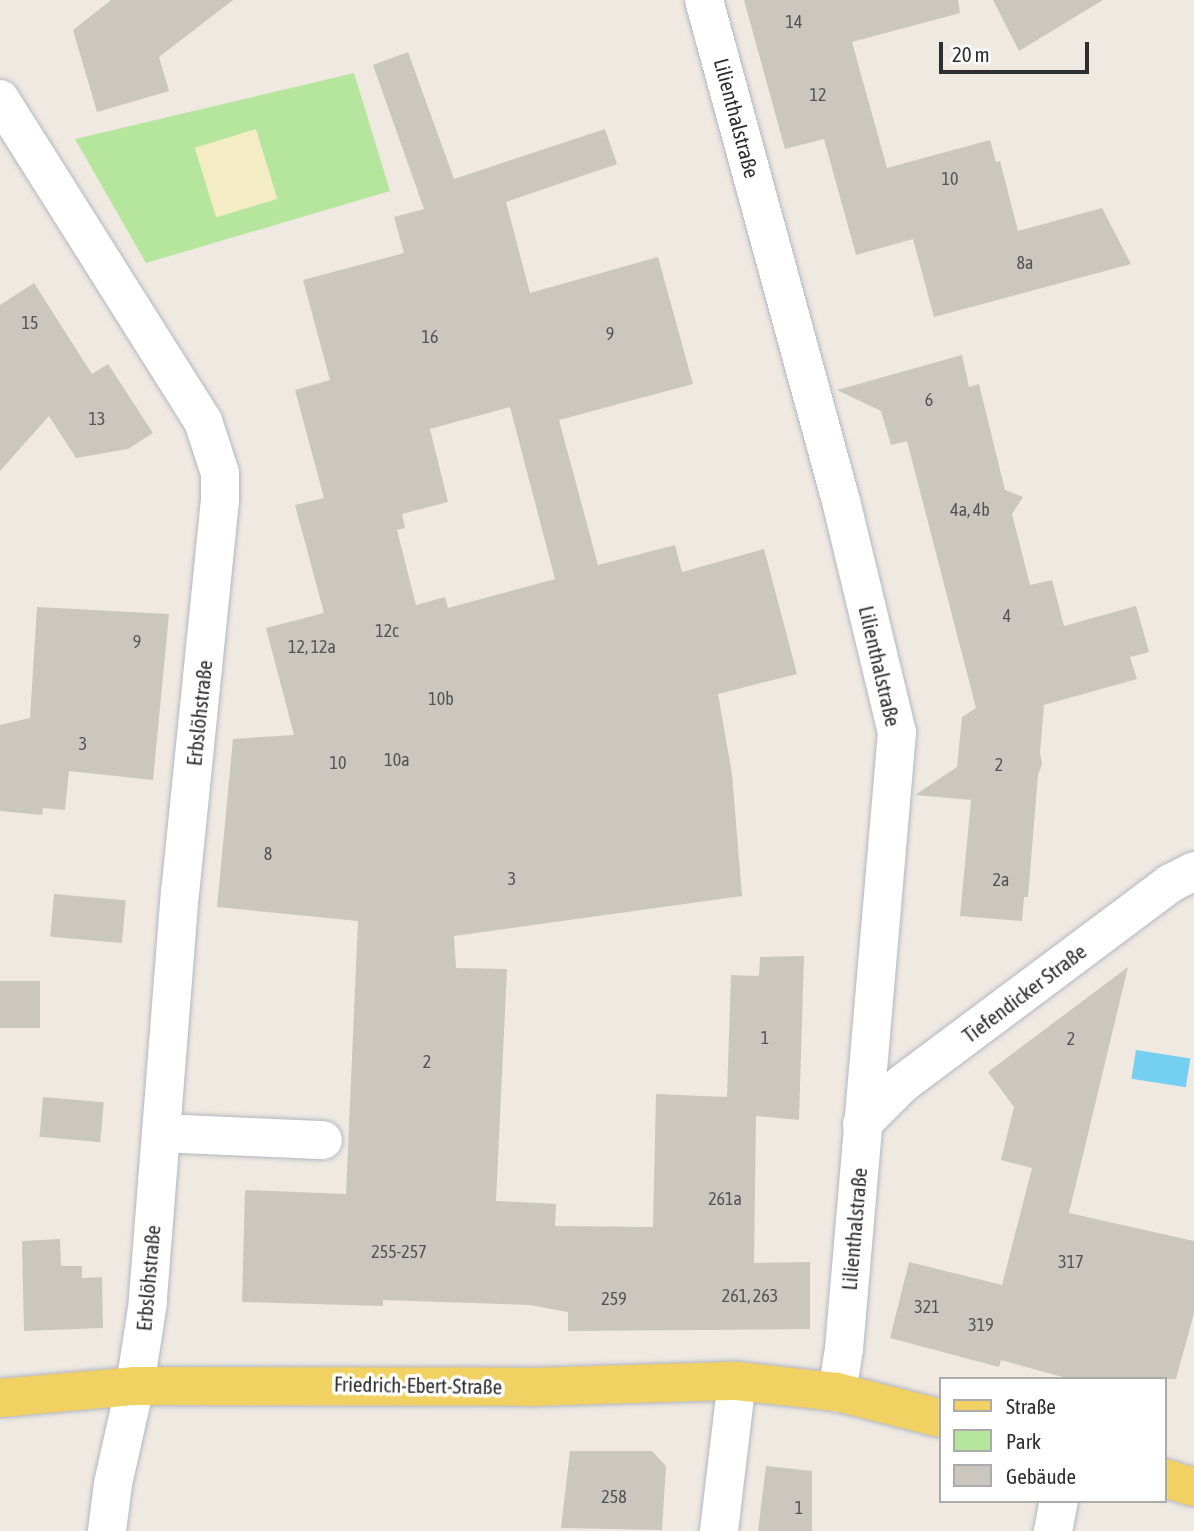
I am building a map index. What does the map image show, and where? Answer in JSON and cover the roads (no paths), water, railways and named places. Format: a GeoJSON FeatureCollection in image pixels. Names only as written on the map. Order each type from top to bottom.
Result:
{"type":"FeatureCollection","features":[{"type":"Feature","properties":{"kind":"main road","name":"Friedrich-Ebert-Straße"},"geometry":{"type":"LineString","coordinates":[[0,1398],[135,1386],[530,1387],[737,1381],[837,1392],[939,1418]]}},
{"type":"Feature","properties":{"kind":"main road"},"geometry":{"type":"LineString","coordinates":[[1166,1479],[1194,1487]]}},
{"type":"Feature","properties":{"kind":"street","name":"Lilienthalstraße"},"geometry":{"type":"LineString","coordinates":[[704,0],[841,501],[897,732],[844,1349],[837,1392]]}},
{"type":"Feature","properties":{"kind":"street","name":"Erbslöhstraße"},"geometry":{"type":"LineString","coordinates":[[0,99],[203,421],[219,473],[220,500],[180,891],[148,1302],[135,1386],[113,1484],[107,1531]]}},
{"type":"Feature","properties":{"kind":"street","name":"Tiefendicker Straße"},"geometry":{"type":"LineString","coordinates":[[862,1124],[902,1084],[1169,884],[1194,871]]}},
{"type":"Feature","properties":{"kind":"street"},"geometry":{"type":"LineString","coordinates":[[161,1133],[323,1140]]}},
{"type":"Feature","properties":{"kind":"street"},"geometry":{"type":"LineString","coordinates":[[719,1531],[737,1381]]}},
{"type":"Feature","properties":{"kind":"street"},"geometry":{"type":"LineString","coordinates":[[1053,1531],[1059,1503]]}},
{"type":"Feature","properties":{"kind":"water"},"geometry":{"type":"Polygon","coordinates":[[[1136,1050],[1190,1059],[1186,1087],[1131,1079],[1136,1050]]]}}]}
